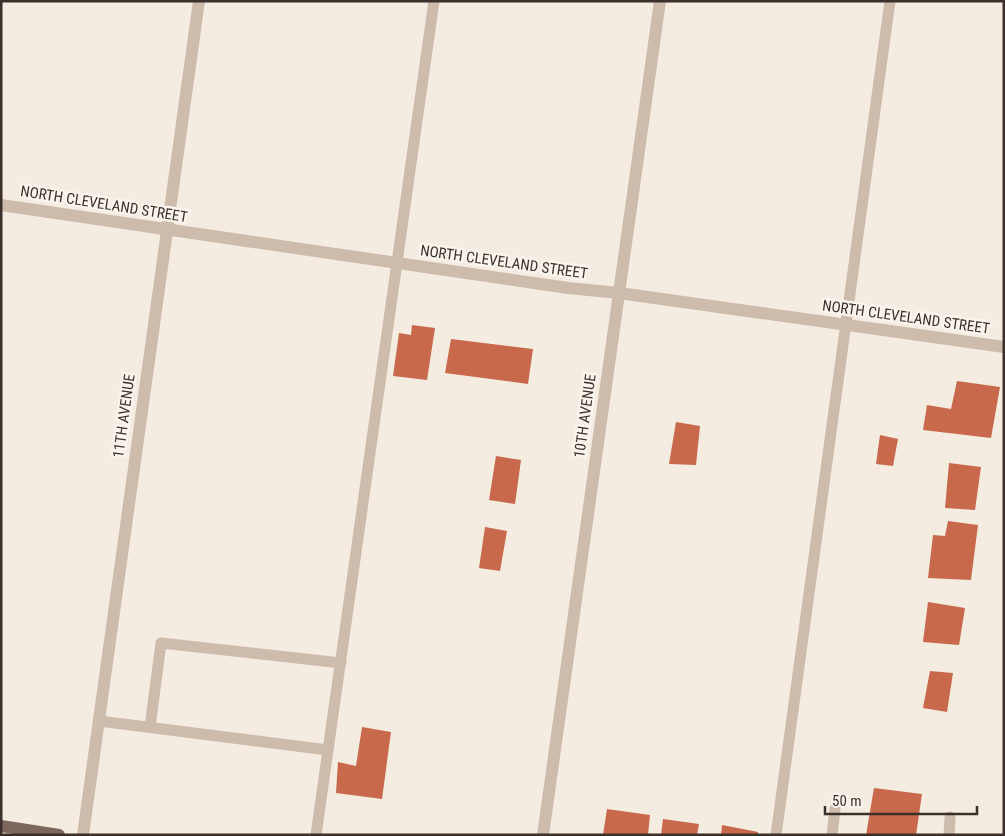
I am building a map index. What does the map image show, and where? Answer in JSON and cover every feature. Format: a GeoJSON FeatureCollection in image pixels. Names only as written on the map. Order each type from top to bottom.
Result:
{"type":"FeatureCollection","features":[{"type":"Feature","properties":{"kind":"main road"},"geometry":{"type":"LineString","coordinates":[[1,826],[59,835]]}},
{"type":"Feature","properties":{"kind":"street","name":"11TH AVENUE"},"geometry":{"type":"LineString","coordinates":[[83,835],[199,1]]}},
{"type":"Feature","properties":{"kind":"street","name":"10TH AVENUE"},"geometry":{"type":"LineString","coordinates":[[543,835],[660,1]]}},
{"type":"Feature","properties":{"kind":"street","name":"NORTH CLEVELAND STREET"},"geometry":{"type":"LineString","coordinates":[[1,205],[398,264],[1004,347]]}},
{"type":"Feature","properties":{"kind":"lane"},"geometry":{"type":"LineString","coordinates":[[316,835],[434,1]]}},
{"type":"Feature","properties":{"kind":"lane"},"geometry":{"type":"LineString","coordinates":[[776,835],[890,1]]}},
{"type":"Feature","properties":{"kind":"lane"},"geometry":{"type":"LineString","coordinates":[[150,728],[161,643],[341,663]]}},
{"type":"Feature","properties":{"kind":"lane"},"geometry":{"type":"LineString","coordinates":[[98,721],[328,750]]}},
{"type":"Feature","properties":{"kind":"lane"},"geometry":{"type":"LineString","coordinates":[[832,835],[835,809]]}},
{"type":"Feature","properties":{"kind":"lane"},"geometry":{"type":"LineString","coordinates":[[949,835],[950,817]]}},
{"type":"Feature","properties":{"kind":"building"},"geometry":{"type":"Polygon","coordinates":[[[412,325],[435,328],[427,380],[393,376],[399,333],[411,335],[412,325]]]}},
{"type":"Feature","properties":{"kind":"building"},"geometry":{"type":"Polygon","coordinates":[[[451,339],[533,349],[528,384],[445,373],[451,339]]]}},
{"type":"Feature","properties":{"kind":"building"},"geometry":{"type":"Polygon","coordinates":[[[957,381],[1000,387],[991,438],[923,430],[927,405],[951,409],[957,381]]]}},
{"type":"Feature","properties":{"kind":"building"},"geometry":{"type":"Polygon","coordinates":[[[676,422],[700,426],[696,465],[669,464],[676,422]]]}},
{"type":"Feature","properties":{"kind":"building"},"geometry":{"type":"Polygon","coordinates":[[[880,435],[898,439],[893,466],[876,464],[880,435]]]}},
{"type":"Feature","properties":{"kind":"building"},"geometry":{"type":"Polygon","coordinates":[[[496,456],[521,460],[515,504],[489,500],[496,456]]]}},
{"type":"Feature","properties":{"kind":"building"},"geometry":{"type":"Polygon","coordinates":[[[949,463],[981,467],[975,510],[945,508],[949,463]]]}},
{"type":"Feature","properties":{"kind":"building"},"geometry":{"type":"Polygon","coordinates":[[[948,521],[978,525],[971,580],[928,578],[933,535],[945,536],[948,521]]]}},
{"type":"Feature","properties":{"kind":"building"},"geometry":{"type":"Polygon","coordinates":[[[485,527],[507,531],[500,571],[479,568],[485,527]]]}},
{"type":"Feature","properties":{"kind":"building"},"geometry":{"type":"Polygon","coordinates":[[[928,602],[965,608],[959,645],[923,642],[928,602]]]}},
{"type":"Feature","properties":{"kind":"building"},"geometry":{"type":"Polygon","coordinates":[[[930,671],[953,673],[947,712],[923,708],[930,671]]]}},
{"type":"Feature","properties":{"kind":"building"},"geometry":{"type":"Polygon","coordinates":[[[362,727],[391,732],[382,799],[336,793],[338,762],[356,766],[362,727]]]}},
{"type":"Feature","properties":{"kind":"building"},"geometry":{"type":"Polygon","coordinates":[[[874,788],[922,794],[916,835],[866,835],[874,788]]]}},
{"type":"Feature","properties":{"kind":"building"},"geometry":{"type":"Polygon","coordinates":[[[607,809],[650,815],[648,835],[603,835],[607,809]]]}},
{"type":"Feature","properties":{"kind":"building"},"geometry":{"type":"Polygon","coordinates":[[[663,819],[699,824],[697,835],[661,835],[663,819]]]}},
{"type":"Feature","properties":{"kind":"building"},"geometry":{"type":"Polygon","coordinates":[[[722,825],[758,832],[758,835],[721,835],[722,825]]]}}]}
